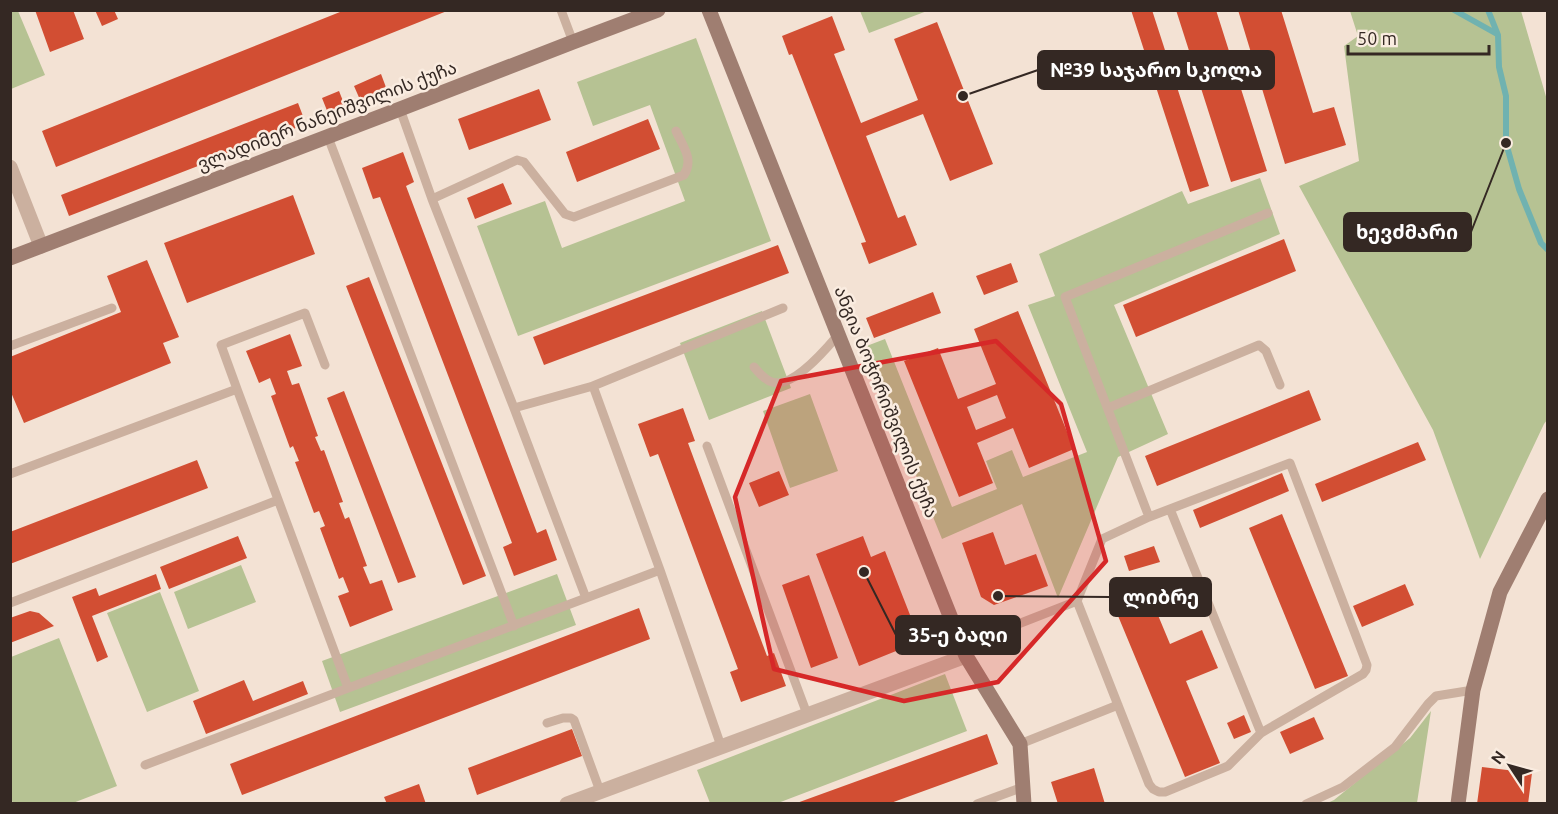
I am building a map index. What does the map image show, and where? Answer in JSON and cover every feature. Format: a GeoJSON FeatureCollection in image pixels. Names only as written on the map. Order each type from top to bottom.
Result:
{"type":"FeatureCollection","features":[{"type":"Feature","properties":{"kind":"street","name":"ანგია ბოჭორიშვილის ქუჩა"},"geometry":{"type":"LineString","coordinates":[[709,10],[964,651],[1020,744],[1024,804]]}},
{"type":"Feature","properties":{"kind":"street","name":"ვლადიმერ ნანეიშვილის ქუჩა"},"geometry":{"type":"LineString","coordinates":[[10,258],[652,12]]}},
{"type":"Feature","properties":{"kind":"street"},"geometry":{"type":"LineString","coordinates":[[10,167],[41,246]]}},
{"type":"Feature","properties":{"kind":"street"},"geometry":{"type":"LineString","coordinates":[[1458,804],[1473,690],[1500,592],[1548,499]]}},
{"type":"Feature","properties":{"kind":"street"},"geometry":{"type":"LineString","coordinates":[[567,804],[807,714],[964,651]]}},
{"type":"Feature","properties":{"kind":"lane"},"geometry":{"type":"LineString","coordinates":[[561,10],[573,42]]}},
{"type":"Feature","properties":{"kind":"lane"},"geometry":{"type":"LineString","coordinates":[[400,110],[432,200],[586,598]]}},
{"type":"Feature","properties":{"kind":"lane"},"geometry":{"type":"LineString","coordinates":[[432,200],[518,160],[524,162],[565,214],[574,217],[684,175],[688,169],[689,160],[676,131]]}},
{"type":"Feature","properties":{"kind":"lane"},"geometry":{"type":"LineString","coordinates":[[328,137],[514,626]]}},
{"type":"Feature","properties":{"kind":"lane"},"geometry":{"type":"LineString","coordinates":[[1149,517],[1065,297],[1268,213]]}},
{"type":"Feature","properties":{"kind":"lane"},"geometry":{"type":"LineString","coordinates":[[10,346],[112,308]]}},
{"type":"Feature","properties":{"kind":"lane"},"geometry":{"type":"LineString","coordinates":[[514,408],[593,386],[783,308]]}},
{"type":"Feature","properties":{"kind":"lane"},"geometry":{"type":"LineString","coordinates":[[325,365],[305,313],[220,345],[348,688]]}},
{"type":"Feature","properties":{"kind":"lane"},"geometry":{"type":"LineString","coordinates":[[754,367],[763,377],[773,383],[784,381],[807,369],[838,335]]}},
{"type":"Feature","properties":{"kind":"lane"},"geometry":{"type":"LineString","coordinates":[[1108,408],[1259,345],[1266,351],[1280,386]]}},
{"type":"Feature","properties":{"kind":"lane"},"geometry":{"type":"LineString","coordinates":[[593,386],[721,746]]}},
{"type":"Feature","properties":{"kind":"lane"},"geometry":{"type":"LineString","coordinates":[[10,474],[237,389]]}},
{"type":"Feature","properties":{"kind":"lane"},"geometry":{"type":"LineString","coordinates":[[707,446],[807,714]]}},
{"type":"Feature","properties":{"kind":"lane"},"geometry":{"type":"LineString","coordinates":[[1290,463],[1367,665],[1363,674],[1261,733],[1228,766],[1166,792],[1159,792],[1149,784],[1077,601],[1102,538],[1149,517],[1290,463]]}},
{"type":"Feature","properties":{"kind":"lane"},"geometry":{"type":"LineString","coordinates":[[10,603],[278,500]]}},
{"type":"Feature","properties":{"kind":"lane"},"geometry":{"type":"LineString","coordinates":[[1170,509],[1261,733]]}},
{"type":"Feature","properties":{"kind":"lane"},"geometry":{"type":"LineString","coordinates":[[145,765],[660,570]]}},
{"type":"Feature","properties":{"kind":"lane"},"geometry":{"type":"LineString","coordinates":[[964,651],[1077,601]]}},
{"type":"Feature","properties":{"kind":"lane"},"geometry":{"type":"LineString","coordinates":[[1306,804],[1343,787],[1395,747],[1436,696],[1473,690]]}},
{"type":"Feature","properties":{"kind":"lane"},"geometry":{"type":"LineString","coordinates":[[1020,744],[1118,705]]}},
{"type":"Feature","properties":{"kind":"lane"},"geometry":{"type":"LineString","coordinates":[[547,723],[563,718],[574,720],[600,791]]}},
{"type":"Feature","properties":{"kind":"lane"},"geometry":{"type":"LineString","coordinates":[[977,804],[1023,787]]}},
{"type":"Feature","properties":{"kind":"highlighted area"},"geometry":{"type":"Polygon","coordinates":[[[996,341],[1061,404],[1106,561],[998,682],[904,701],[774,669],[735,497],[781,381],[996,341]]]}},
{"type":"Feature","properties":{"kind":"green space"},"geometry":{"type":"Polygon","coordinates":[[[11,10],[18,11],[45,75],[11,89],[11,10]]]}},
{"type":"Feature","properties":{"kind":"green space"},"geometry":{"type":"Polygon","coordinates":[[[860,11],[927,11],[869,33],[860,11]]]}},
{"type":"Feature","properties":{"kind":"green space"},"geometry":{"type":"Polygon","coordinates":[[[1350,11],[1521,11],[1547,100],[1547,420],[1480,559],[1433,430],[1299,186],[1359,161],[1344,46],[1358,36],[1350,11]]]}},
{"type":"Feature","properties":{"kind":"green space"},"geometry":{"type":"Polygon","coordinates":[[[696,38],[771,241],[518,336],[477,226],[545,201],[562,248],[685,201],[650,105],[593,126],[577,82],[696,38]]]}},
{"type":"Feature","properties":{"kind":"green space"},"geometry":{"type":"Polygon","coordinates":[[[1260,178],[1280,234],[1114,305],[1168,434],[1118,457],[1058,598],[1022,504],[942,539],[864,347],[885,339],[952,507],[997,489],[986,461],[1012,450],[1023,477],[1087,452],[1028,305],[1055,296],[1039,254],[1182,191],[1188,204],[1260,178]]]}},
{"type":"Feature","properties":{"kind":"green space"},"geometry":{"type":"Polygon","coordinates":[[[762,311],[791,388],[709,420],[680,343],[762,311]]]}},
{"type":"Feature","properties":{"kind":"green space"},"geometry":{"type":"Polygon","coordinates":[[[810,394],[838,471],[790,488],[763,411],[810,394]]]}},
{"type":"Feature","properties":{"kind":"green space"},"geometry":{"type":"Polygon","coordinates":[[[241,565],[256,602],[188,629],[174,592],[241,565]]]}},
{"type":"Feature","properties":{"kind":"green space"},"geometry":{"type":"Polygon","coordinates":[[[557,574],[576,625],[340,712],[322,661],[557,574]]]}},
{"type":"Feature","properties":{"kind":"green space"},"geometry":{"type":"Polygon","coordinates":[[[160,592],[199,691],[147,712],[107,613],[160,592]]]}},
{"type":"Feature","properties":{"kind":"green space"},"geometry":{"type":"Polygon","coordinates":[[[59,638],[117,786],[73,803],[13,803],[10,797],[11,657],[59,638]]]}},
{"type":"Feature","properties":{"kind":"green space"},"geometry":{"type":"Polygon","coordinates":[[[945,674],[967,731],[778,803],[710,803],[697,770],[945,674]]]}},
{"type":"Feature","properties":{"kind":"green space"},"geometry":{"type":"Polygon","coordinates":[[[1431,711],[1417,803],[1325,804],[1334,800],[1410,738],[1431,711]]]}},
{"type":"Feature","properties":{"kind":"building"},"geometry":{"type":"Polygon","coordinates":[[[35,10],[73,10],[84,39],[50,52],[35,10]]]}},
{"type":"Feature","properties":{"kind":"building"},"geometry":{"type":"Polygon","coordinates":[[[95,10],[114,10],[118,19],[102,26],[95,10]]]}},
{"type":"Feature","properties":{"kind":"building"},"geometry":{"type":"Polygon","coordinates":[[[345,10],[447,11],[56,167],[42,131],[345,10]]]}},
{"type":"Feature","properties":{"kind":"building"},"geometry":{"type":"Polygon","coordinates":[[[1131,10],[1152,10],[1209,186],[1190,192],[1131,10]]]}},
{"type":"Feature","properties":{"kind":"building"},"geometry":{"type":"Polygon","coordinates":[[[1176,10],[1216,10],[1267,171],[1231,182],[1176,10]]]}},
{"type":"Feature","properties":{"kind":"building"},"geometry":{"type":"Polygon","coordinates":[[[1238,10],[1281,10],[1313,113],[1334,107],[1346,145],[1285,164],[1238,10]]]}},
{"type":"Feature","properties":{"kind":"building"},"geometry":{"type":"Polygon","coordinates":[[[832,16],[845,50],[834,54],[861,123],[918,100],[894,39],[937,22],[993,164],[950,181],[923,114],[866,136],[898,218],[905,215],[917,245],[869,264],[861,243],[866,242],[792,54],[789,55],[782,36],[832,16]]]}},
{"type":"Feature","properties":{"kind":"building"},"geometry":{"type":"Polygon","coordinates":[[[381,74],[387,90],[361,102],[354,86],[381,74]]]}},
{"type":"Feature","properties":{"kind":"building"},"geometry":{"type":"Polygon","coordinates":[[[539,89],[551,120],[469,150],[458,119],[539,89]]]}},
{"type":"Feature","properties":{"kind":"building"},"geometry":{"type":"Polygon","coordinates":[[[339,91],[345,106],[328,113],[322,98],[339,91]]]}},
{"type":"Feature","properties":{"kind":"building"},"geometry":{"type":"Polygon","coordinates":[[[298,103],[306,124],[69,216],[61,195],[298,103]]]}},
{"type":"Feature","properties":{"kind":"building"},"geometry":{"type":"Polygon","coordinates":[[[648,119],[660,149],[577,182],[566,152],[648,119]]]}},
{"type":"Feature","properties":{"kind":"building"},"geometry":{"type":"Polygon","coordinates":[[[403,152],[414,182],[406,186],[537,533],[546,529],[557,560],[514,576],[503,547],[512,543],[380,197],[373,199],[362,168],[403,152]]]}},
{"type":"Feature","properties":{"kind":"building"},"geometry":{"type":"Polygon","coordinates":[[[503,183],[512,204],[475,219],[467,198],[503,183]]]}},
{"type":"Feature","properties":{"kind":"building"},"geometry":{"type":"Polygon","coordinates":[[[293,195],[315,254],[187,303],[164,243],[293,195]]]}},
{"type":"Feature","properties":{"kind":"building"},"geometry":{"type":"Polygon","coordinates":[[[1284,239],[1296,271],[1136,337],[1123,305],[1284,239]]]}},
{"type":"Feature","properties":{"kind":"building"},"geometry":{"type":"Polygon","coordinates":[[[778,245],[789,273],[544,365],[533,337],[778,245]]]}},
{"type":"Feature","properties":{"kind":"building"},"geometry":{"type":"Polygon","coordinates":[[[147,260],[179,337],[163,343],[171,363],[24,423],[10,390],[10,357],[121,312],[107,276],[147,260]]]}},
{"type":"Feature","properties":{"kind":"building"},"geometry":{"type":"Polygon","coordinates":[[[1011,263],[1018,282],[984,295],[976,276],[1011,263]]]}},
{"type":"Feature","properties":{"kind":"building"},"geometry":{"type":"Polygon","coordinates":[[[369,277],[486,576],[463,585],[346,286],[369,277]]]}},
{"type":"Feature","properties":{"kind":"building"},"geometry":{"type":"Polygon","coordinates":[[[933,292],[941,313],[874,338],[866,318],[933,292]]]}},
{"type":"Feature","properties":{"kind":"building"},"geometry":{"type":"Polygon","coordinates":[[[1018,311],[1074,449],[1029,468],[1013,428],[977,443],[993,483],[959,497],[904,361],[938,348],[958,399],[996,384],[974,329],[1018,311]],[[997,395],[967,407],[976,430],[1006,418],[997,395]]]}},
{"type":"Feature","properties":{"kind":"building"},"geometry":{"type":"Polygon","coordinates":[[[290,334],[302,366],[287,371],[292,385],[299,383],[318,436],[315,437],[321,451],[324,450],[343,502],[339,503],[345,519],[349,517],[367,566],[363,567],[370,584],[382,580],[393,610],[350,627],[338,596],[349,592],[343,577],[339,579],[320,528],[325,526],[319,511],[314,513],[295,462],[299,461],[293,446],[290,448],[271,396],[276,394],[270,378],[259,383],[246,351],[290,334]]]}},
{"type":"Feature","properties":{"kind":"building"},"geometry":{"type":"Polygon","coordinates":[[[1309,390],[1321,420],[1157,486],[1145,456],[1309,390]]]}},
{"type":"Feature","properties":{"kind":"building"},"geometry":{"type":"Polygon","coordinates":[[[344,391],[416,577],[398,583],[327,398],[344,391]]]}},
{"type":"Feature","properties":{"kind":"building"},"geometry":{"type":"Polygon","coordinates":[[[683,408],[695,441],[688,443],[767,656],[774,653],[786,686],[741,702],[730,672],[738,669],[658,454],[650,457],[638,424],[683,408]]]}},
{"type":"Feature","properties":{"kind":"building"},"geometry":{"type":"Polygon","coordinates":[[[1418,442],[1426,460],[1322,502],[1315,484],[1418,442]]]}},
{"type":"Feature","properties":{"kind":"building"},"geometry":{"type":"Polygon","coordinates":[[[197,460],[208,488],[10,564],[10,532],[197,460]]]}},
{"type":"Feature","properties":{"kind":"building"},"geometry":{"type":"Polygon","coordinates":[[[779,471],[789,495],[759,507],[749,483],[779,471]]]}},
{"type":"Feature","properties":{"kind":"building"},"geometry":{"type":"Polygon","coordinates":[[[1282,473],[1289,491],[1200,528],[1193,510],[1282,473]]]}},
{"type":"Feature","properties":{"kind":"building"},"geometry":{"type":"Polygon","coordinates":[[[1282,514],[1348,676],[1315,689],[1249,528],[1282,514]]]}},
{"type":"Feature","properties":{"kind":"building"},"geometry":{"type":"Polygon","coordinates":[[[993,532],[1005,565],[1036,554],[1048,586],[994,605],[981,597],[962,543],[993,532]]]}},
{"type":"Feature","properties":{"kind":"building"},"geometry":{"type":"Polygon","coordinates":[[[238,536],[247,558],[169,589],[160,567],[238,536]]]}},
{"type":"Feature","properties":{"kind":"building"},"geometry":{"type":"Polygon","coordinates":[[[863,536],[871,557],[885,551],[912,620],[898,626],[906,647],[859,666],[816,554],[863,536]]]}},
{"type":"Feature","properties":{"kind":"building"},"geometry":{"type":"Polygon","coordinates":[[[1154,546],[1160,562],[1129,571],[1124,556],[1154,546]]]}},
{"type":"Feature","properties":{"kind":"building"},"geometry":{"type":"Polygon","coordinates":[[[156,574],[161,589],[92,616],[108,657],[97,662],[72,597],[96,588],[99,596],[156,574]]]}},
{"type":"Feature","properties":{"kind":"building"},"geometry":{"type":"Polygon","coordinates":[[[809,575],[838,658],[811,668],[782,585],[809,575]]]}},
{"type":"Feature","properties":{"kind":"building"},"geometry":{"type":"Polygon","coordinates":[[[1405,584],[1414,605],[1362,627],[1353,606],[1405,584]]]}},
{"type":"Feature","properties":{"kind":"building"},"geometry":{"type":"Polygon","coordinates":[[[1150,596],[1170,644],[1202,630],[1218,668],[1186,681],[1220,763],[1185,777],[1116,611],[1150,596]]]}},
{"type":"Feature","properties":{"kind":"building"},"geometry":{"type":"Polygon","coordinates":[[[639,608],[650,639],[242,795],[230,764],[639,608]]]}},
{"type":"Feature","properties":{"kind":"building"},"geometry":{"type":"Polygon","coordinates":[[[30,611],[39,613],[54,626],[10,643],[10,618],[30,611]]]}},
{"type":"Feature","properties":{"kind":"building"},"geometry":{"type":"Polygon","coordinates":[[[244,680],[253,701],[303,681],[308,694],[206,734],[193,701],[244,680]]]}},
{"type":"Feature","properties":{"kind":"building"},"geometry":{"type":"Polygon","coordinates":[[[1244,715],[1251,732],[1234,739],[1227,723],[1244,715]]]}},
{"type":"Feature","properties":{"kind":"building"},"geometry":{"type":"Polygon","coordinates":[[[1314,717],[1324,739],[1290,754],[1280,732],[1314,717]]]}},
{"type":"Feature","properties":{"kind":"building"},"geometry":{"type":"Polygon","coordinates":[[[572,729],[582,756],[477,795],[468,768],[572,729]]]}},
{"type":"Feature","properties":{"kind":"building"},"geometry":{"type":"Polygon","coordinates":[[[987,734],[998,764],[888,804],[794,804],[987,734]]]}},
{"type":"Feature","properties":{"kind":"building"},"geometry":{"type":"Polygon","coordinates":[[[1482,767],[1532,773],[1528,804],[1477,804],[1482,767]]]}},
{"type":"Feature","properties":{"kind":"building"},"geometry":{"type":"Polygon","coordinates":[[[1094,768],[1105,804],[1058,804],[1051,782],[1094,768]]]}},
{"type":"Feature","properties":{"kind":"building"},"geometry":{"type":"Polygon","coordinates":[[[419,784],[426,804],[387,804],[384,797],[419,784]]]}},
{"type":"Feature","properties":{"kind":"waterway"},"geometry":{"type":"LineString","coordinates":[[1454,10],[1497,34]]}},
{"type":"Feature","properties":{"kind":"waterway"},"geometry":{"type":"LineString","coordinates":[[1488,10],[1498,35],[1499,67],[1506,96],[1506,143],[1519,189],[1541,243],[1548,250]]}},
{"type":"Feature","properties":{"kind":"place","name":"№39 საჯარო სკოლა"},"geometry":{"type":"Point","coordinates":[963,96]}},
{"type":"Feature","properties":{"kind":"place","name":"ხევძმარი"},"geometry":{"type":"Point","coordinates":[1506,143]}},
{"type":"Feature","properties":{"kind":"place","name":"35-ე ბაღი"},"geometry":{"type":"Point","coordinates":[864,572]}},
{"type":"Feature","properties":{"kind":"place","name":"ლიბრე"},"geometry":{"type":"Point","coordinates":[998,596]}}]}
